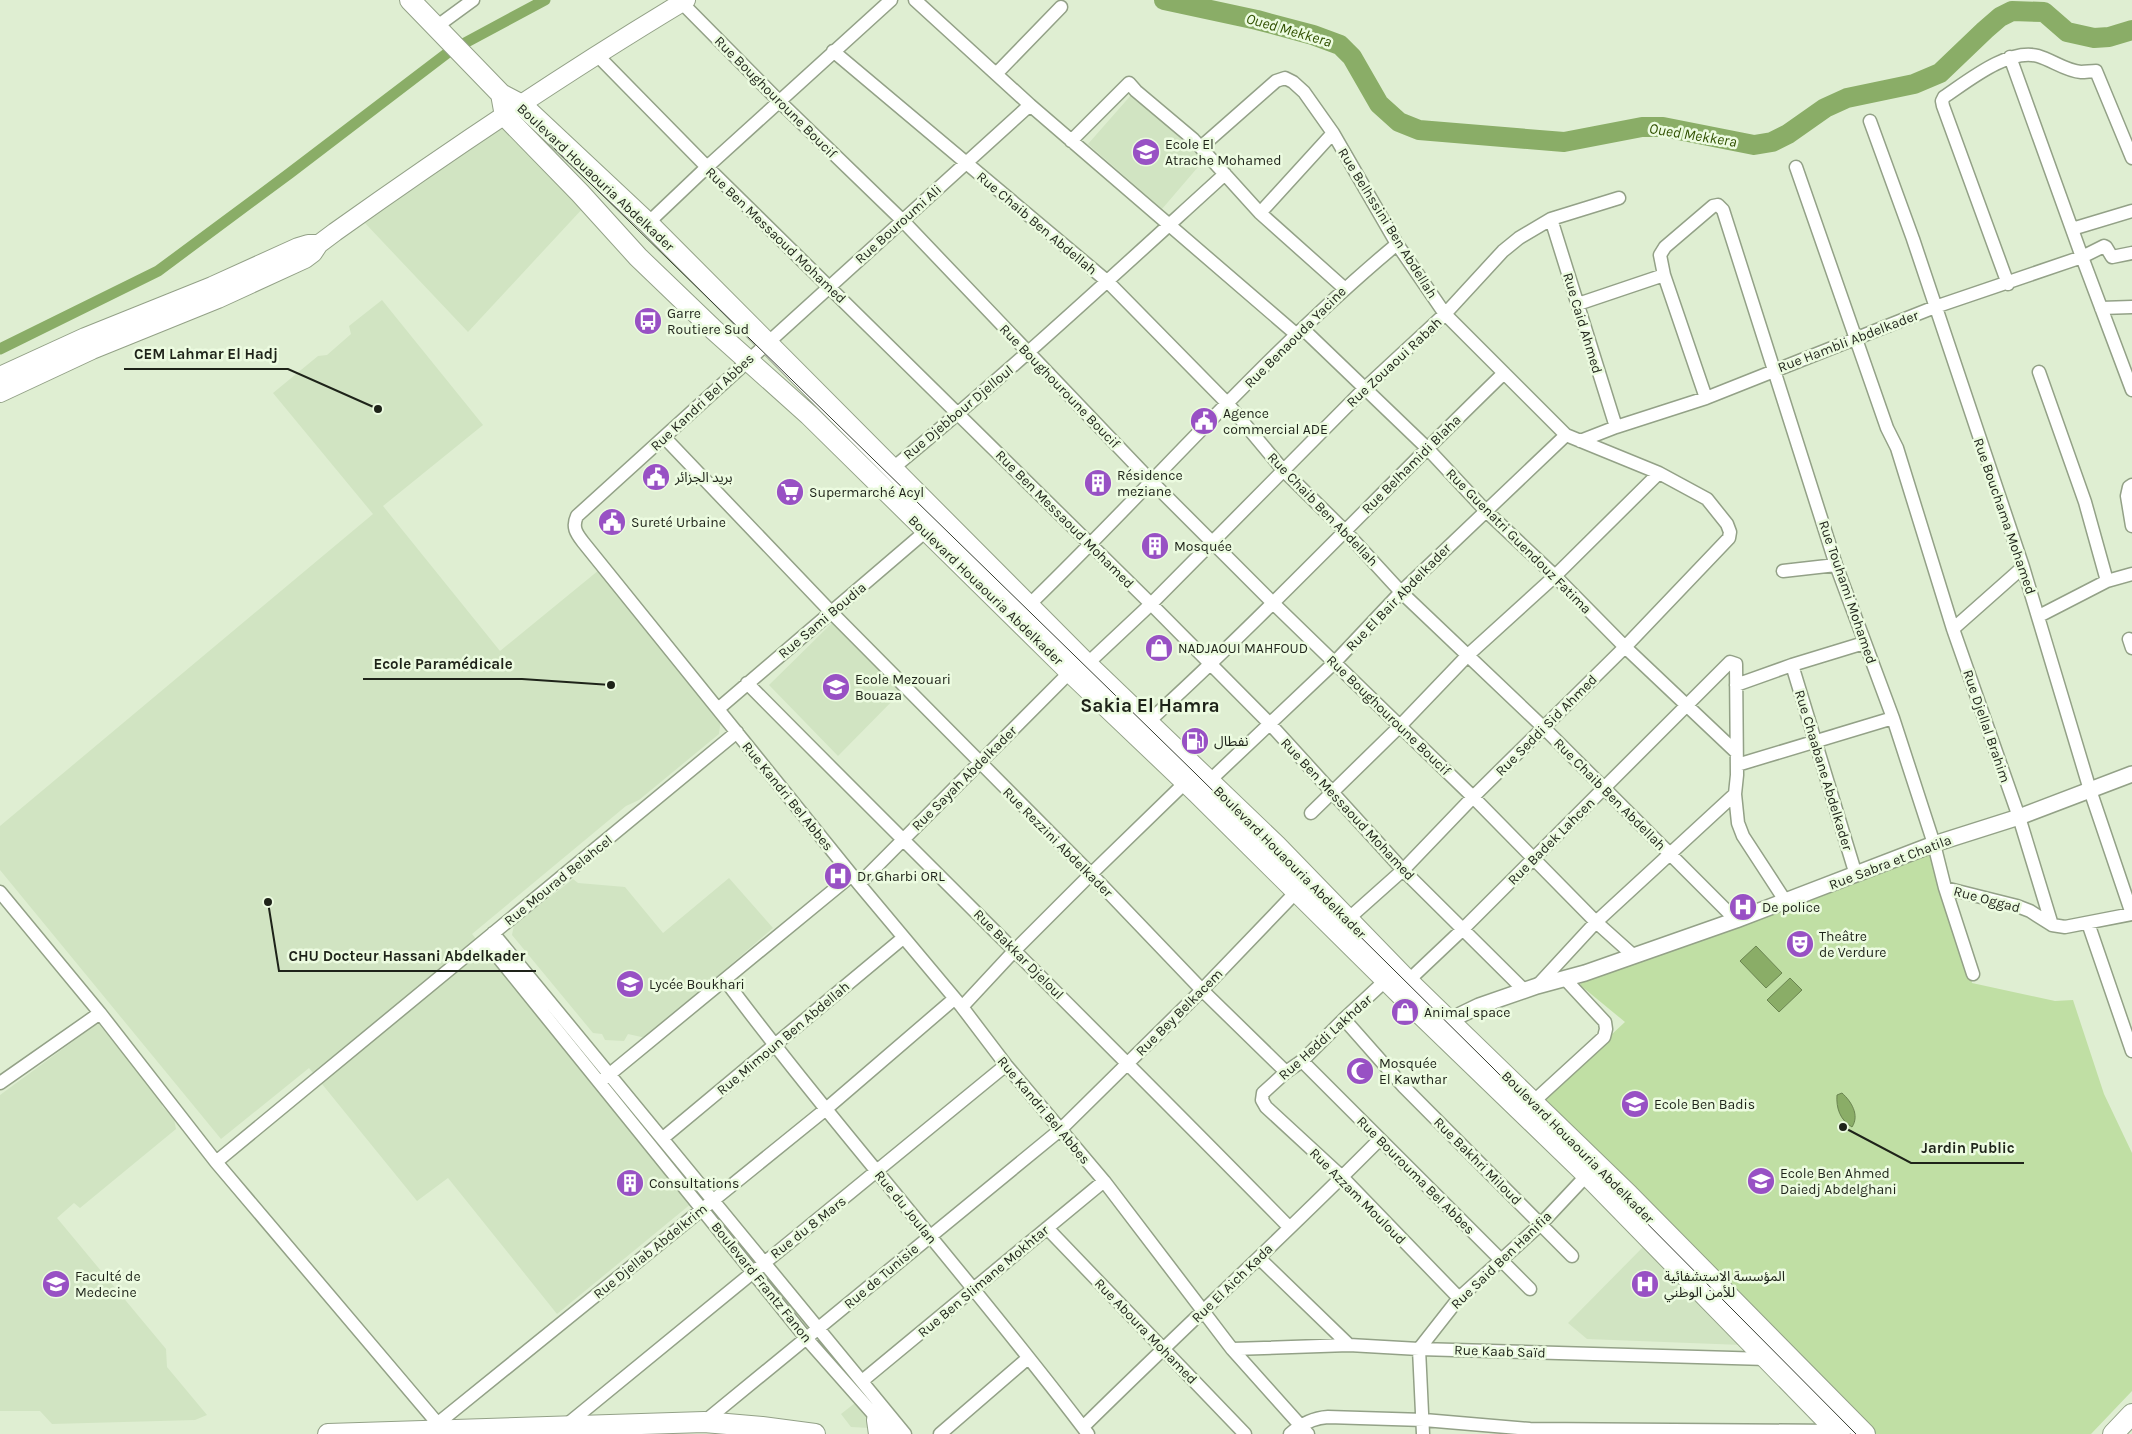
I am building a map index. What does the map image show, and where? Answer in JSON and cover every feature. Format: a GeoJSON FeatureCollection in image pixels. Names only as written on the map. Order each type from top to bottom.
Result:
{"type":"FeatureCollection","features":[{"type":"Feature","properties":{"kind":"main road"},"geometry":{"type":"LineString","coordinates":[[410,0],[501,94]]}},
{"type":"Feature","properties":{"kind":"main road"},"geometry":{"type":"LineString","coordinates":[[0,393],[92,350],[225,296],[305,259],[313,253],[319,244],[505,116],[597,55],[684,1]]}},
{"type":"Feature","properties":{"kind":"main road","name":"Boulevard Houaouria Abdelkader"},"geometry":{"type":"LineString","coordinates":[[501,94],[522,105],[648,223],[1029,604],[1078,668],[1147,723],[1297,891],[1386,980],[1444,1026],[1533,1102],[1865,1434]]}},
{"type":"Feature","properties":{"kind":"main road","name":"Boulevard Houaouria Abdelkader"},"geometry":{"type":"LineString","coordinates":[[501,94],[505,116],[580,192],[638,257],[809,415],[926,531],[1078,668],[1198,782],[1276,845],[1408,981],[1444,1026],[1839,1433]]}},
{"type":"Feature","properties":{"kind":"main road"},"geometry":{"type":"LineString","coordinates":[[0,376],[85,337],[212,286],[298,247],[319,244]]}},
{"type":"Feature","properties":{"kind":"main road"},"geometry":{"type":"LineString","coordinates":[[334,1434],[410,1433],[440,1428],[564,1427],[704,1422],[815,1434]]}},
{"type":"Feature","properties":{"kind":"street"},"geometry":{"type":"LineString","coordinates":[[442,32],[473,0]]}},
{"type":"Feature","properties":{"kind":"street"},"geometry":{"type":"LineString","coordinates":[[648,223],[891,0]]}},
{"type":"Feature","properties":{"kind":"street"},"geometry":{"type":"LineString","coordinates":[[915,0],[1071,141],[1300,332]]}},
{"type":"Feature","properties":{"kind":"street","name":"Rue Boughouroune Boucif"},"geometry":{"type":"LineString","coordinates":[[684,1],[779,101],[903,221],[1151,481],[1399,727],[1473,797],[1596,922],[1634,956]]}},
{"type":"Feature","properties":{"kind":"street"},"geometry":{"type":"LineString","coordinates":[[996,74],[1061,7]]}},
{"type":"Feature","properties":{"kind":"street","name":"Rue Chaib Ben Abdellah"},"geometry":{"type":"LineString","coordinates":[[834,51],[1108,282],[1228,404],[1284,471],[1345,531],[1401,592],[1544,728],[1736,920]]}},
{"type":"Feature","properties":{"kind":"street"},"geometry":{"type":"LineString","coordinates":[[2008,284],[1942,101],[1947,95],[2010,57],[2032,54],[2077,71],[2094,70],[2099,72],[2132,158]]}},
{"type":"Feature","properties":{"kind":"street","name":"Rue Ben Messaoud Mohamed"},"geometry":{"type":"LineString","coordinates":[[597,55],[707,167],[1151,604],[1271,725],[1403,870],[1463,929],[1531,989]]}},
{"type":"Feature","properties":{"kind":"street"},"geometry":{"type":"LineString","coordinates":[[2010,57],[2132,390]]}},
{"type":"Feature","properties":{"kind":"street","name":"Rue Belhssini Ben Abdellah"},"geometry":{"type":"LineString","coordinates":[[1201,147],[1276,81],[1286,78],[1293,82],[1304,92],[1333,133],[1397,244],[1445,314],[1566,434],[1659,473],[1707,499],[1727,524]]}},
{"type":"Feature","properties":{"kind":"street"},"geometry":{"type":"LineString","coordinates":[[1071,141],[1130,83],[1136,91],[1201,147],[1260,213],[1344,288]]}},
{"type":"Feature","properties":{"kind":"street","name":"Rue Bouroumi Ali"},"geometry":{"type":"LineString","coordinates":[[767,342],[1030,105]]}},
{"type":"Feature","properties":{"kind":"street","name":"Rue Bouchama Mohamed"},"geometry":{"type":"LineString","coordinates":[[1870,121],[1913,239],[2023,567],[2090,790],[2132,914]]}},
{"type":"Feature","properties":{"kind":"street"},"geometry":{"type":"LineString","coordinates":[[1260,213],[1333,133]]}},
{"type":"Feature","properties":{"kind":"street","name":"Rue Djellal Brahim"},"geometry":{"type":"LineString","coordinates":[[1796,167],[1887,428],[1897,448],[1953,629],[2019,817],[2052,925]]}},
{"type":"Feature","properties":{"kind":"street","name":"Rue Djebbour Djelloul"},"geometry":{"type":"LineString","coordinates":[[892,469],[958,414],[1108,282],[1225,174]]}},
{"type":"Feature","properties":{"kind":"street","name":"Rue Zouaoui Rabah"},"geometry":{"type":"LineString","coordinates":[[1078,668],[1151,604],[1211,541],[1284,471],[1364,389],[1445,314],[1503,251],[1519,238],[1551,219],[1619,198]]}},
{"type":"Feature","properties":{"kind":"street","name":"Rue Touhami Mohamed"},"geometry":{"type":"LineString","coordinates":[[1664,275],[1660,254],[1662,250],[1713,206],[1718,205],[1724,210],[1836,564],[1893,718],[1934,844],[1945,888],[1973,974]]}},
{"type":"Feature","properties":{"kind":"street"},"geometry":{"type":"LineString","coordinates":[[2072,229],[2132,211]]}},
{"type":"Feature","properties":{"kind":"street","name":"Rue Caid Ahmed"},"geometry":{"type":"LineString","coordinates":[[1551,219],[1616,427]]}},
{"type":"Feature","properties":{"kind":"street","name":"Rue Benaouda Yacine"},"geometry":{"type":"LineString","coordinates":[[1029,604],[1091,545],[1151,481],[1344,288],[1397,244]]}},
{"type":"Feature","properties":{"kind":"street","name":"Rue Hambli Abdelkader"},"geometry":{"type":"LineString","coordinates":[[1580,441],[1616,427],[1706,398],[1855,338],[2082,257],[2105,246],[2112,258],[2132,253]]}},
{"type":"Feature","properties":{"kind":"street"},"geometry":{"type":"LineString","coordinates":[[1578,304],[1664,275],[1706,398]]}},
{"type":"Feature","properties":{"kind":"street"},"geometry":{"type":"LineString","coordinates":[[2101,308],[2132,307]]}},
{"type":"Feature","properties":{"kind":"street","name":"Rue Guenatri Guendouz Fatima"},"geometry":{"type":"LineString","coordinates":[[1300,332],[1427,448],[1486,510],[1687,706],[1736,759]]}},
{"type":"Feature","properties":{"kind":"street","name":"Rue Kandri Bel Abbes"},"geometry":{"type":"LineString","coordinates":[[767,342],[577,516],[574,524],[576,534],[903,938],[958,1003],[1006,1065],[1104,1181],[1232,1349],[1299,1431]]}},
{"type":"Feature","properties":{"kind":"street"},"geometry":{"type":"LineString","coordinates":[[2039,372],[2086,502],[2107,581]]}},
{"type":"Feature","properties":{"kind":"street","name":"Rue Belhamidi Blaha"},"geometry":{"type":"LineString","coordinates":[[1147,723],[1211,665],[1504,373]]}},
{"type":"Feature","properties":{"kind":"street","name":"Rue El Bair Abdelkader"},"geometry":{"type":"LineString","coordinates":[[1091,874],[1198,782],[1271,725],[1335,662],[1401,592],[1566,434]]}},
{"type":"Feature","properties":{"kind":"street","name":"Rue Rezzini Abdelkader"},"geometry":{"type":"LineString","coordinates":[[664,437],[831,612],[1091,874],[1202,990],[1286,1072]]}},
{"type":"Feature","properties":{"kind":"street"},"geometry":{"type":"LineString","coordinates":[[1311,813],[1399,727],[1468,654],[1555,576],[1659,473]]}},
{"type":"Feature","properties":{"kind":"street"},"geometry":{"type":"LineString","coordinates":[[2132,485],[2129,487],[2127,496],[2132,526]]}},
{"type":"Feature","properties":{"kind":"street","name":"Rue Seddi Sid Ahmed"},"geometry":{"type":"LineString","coordinates":[[1348,919],[1403,870],[1473,797],[1625,647],[1729,538],[1730,532],[1727,524]]}},
{"type":"Feature","properties":{"kind":"street","name":"Rue Sami Boudia"},"geometry":{"type":"LineString","coordinates":[[718,709],[926,531]]}},
{"type":"Feature","properties":{"kind":"street"},"geometry":{"type":"LineString","coordinates":[[1783,571],[1836,564]]}},
{"type":"Feature","properties":{"kind":"street"},"geometry":{"type":"LineString","coordinates":[[1953,629],[2023,567]]}},
{"type":"Feature","properties":{"kind":"street"},"geometry":{"type":"LineString","coordinates":[[2039,616],[2107,581],[2132,574]]}},
{"type":"Feature","properties":{"kind":"street"},"geometry":{"type":"LineString","coordinates":[[1786,902],[1743,836],[1738,823],[1735,794],[1736,685],[1792,665],[1864,643]]}},
{"type":"Feature","properties":{"kind":"street","name":"Rue Badek Lahcen"},"geometry":{"type":"LineString","coordinates":[[1408,981],[1463,929],[1728,663],[1734,662],[1736,664],[1736,685]]}},
{"type":"Feature","properties":{"kind":"street","name":"Rue Chaabane Abdelkader"},"geometry":{"type":"LineString","coordinates":[[1792,665],[1856,875]]}},
{"type":"Feature","properties":{"kind":"street","name":"Rue Sayah Abdelkader"},"geometry":{"type":"LineString","coordinates":[[599,1083],[725,980],[856,880],[902,840],[979,762],[1078,668]]}},
{"type":"Feature","properties":{"kind":"street","name":"Rue Bakkar Djeloul"},"geometry":{"type":"LineString","coordinates":[[747,683],[902,840],[1128,1063],[1289,1227]]}},
{"type":"Feature","properties":{"kind":"street"},"geometry":{"type":"LineString","coordinates":[[1736,759],[1816,741],[1893,718]]}},
{"type":"Feature","properties":{"kind":"street","name":"Rue Mourad Belahcel"},"geometry":{"type":"LineString","coordinates":[[216,1162],[737,732]]}},
{"type":"Feature","properties":{"kind":"street","name":"Rue Sabra et Chatila"},"geometry":{"type":"LineString","coordinates":[[1444,1026],[1479,1006],[1634,956],[1736,920],[1934,844],[2019,817],[2132,774]]}},
{"type":"Feature","properties":{"kind":"street"},"geometry":{"type":"LineString","coordinates":[[1531,989],[1596,922],[1735,794]]}},
{"type":"Feature","properties":{"kind":"street","name":"Rue Djellab Abdelkrim"},"geometry":{"type":"LineString","coordinates":[[440,1428],[702,1209],[958,1003],[1015,950],[1091,874]]}},
{"type":"Feature","properties":{"kind":"street","name":"Rue Oggad"},"geometry":{"type":"LineString","coordinates":[[1945,888],[2017,906],[2030,911],[2052,925]]}},
{"type":"Feature","properties":{"kind":"street","name":"Rue Bey Belkacem"},"geometry":{"type":"LineString","coordinates":[[1060,1130],[1202,990],[1297,891]]}},
{"type":"Feature","properties":{"kind":"street"},"geometry":{"type":"LineString","coordinates":[[0,892],[100,1012],[216,1162],[440,1428]]}},
{"type":"Feature","properties":{"kind":"street"},"geometry":{"type":"LineString","coordinates":[[2052,925],[2065,927],[2132,914]]}},
{"type":"Feature","properties":{"kind":"street"},"geometry":{"type":"LineString","coordinates":[[2088,923],[2132,1051]]}},
{"type":"Feature","properties":{"kind":"street"},"geometry":{"type":"LineString","coordinates":[[489,937],[610,1074],[905,1434]]}},
{"type":"Feature","properties":{"kind":"street","name":"Boulevard Frantz Fanon"},"geometry":{"type":"LineString","coordinates":[[489,937],[599,1083],[882,1429]]}},
{"type":"Feature","properties":{"kind":"street","name":"Rue Mimoun Ben Abdellah"},"geometry":{"type":"LineString","coordinates":[[663,1138],[903,938]]}},
{"type":"Feature","properties":{"kind":"street"},"geometry":{"type":"LineString","coordinates":[[1533,1102],[1604,1037],[1605,1022],[1565,978]]}},
{"type":"Feature","properties":{"kind":"street","name":"Rue du Joulan"},"geometry":{"type":"LineString","coordinates":[[725,980],[773,1045],[929,1237],[973,1288],[1086,1431]]}},
{"type":"Feature","properties":{"kind":"street","name":"Rue Heddi Lakhdar"},"geometry":{"type":"LineString","coordinates":[[1263,1093],[1286,1072],[1302,1061],[1386,980]]}},
{"type":"Feature","properties":{"kind":"street"},"geometry":{"type":"LineString","coordinates":[[0,1083],[100,1012]]}},
{"type":"Feature","properties":{"kind":"street","name":"Rue Bakhri Miloud"},"geometry":{"type":"LineString","coordinates":[[1344,1019],[1404,1087],[1572,1256]]}},
{"type":"Feature","properties":{"kind":"street","name":"Rue Bourouma Bel Abbes"},"geometry":{"type":"LineString","coordinates":[[1302,1061],[1530,1289]]}},
{"type":"Feature","properties":{"kind":"street","name":"Rue du 8 Mars"},"geometry":{"type":"LineString","coordinates":[[564,1427],[753,1270],[877,1172],[1006,1065]]}},
{"type":"Feature","properties":{"kind":"street","name":"Rue Azzam Mouloud"},"geometry":{"type":"LineString","coordinates":[[1263,1093],[1262,1100],[1266,1107],[1342,1177],[1459,1298]]}},
{"type":"Feature","properties":{"kind":"street"},"geometry":{"type":"LineString","coordinates":[[629,1119],[640,1110]]}},
{"type":"Feature","properties":{"kind":"street","name":"Rue de Tunisie"},"geometry":{"type":"LineString","coordinates":[[704,1422],[1060,1130]]}},
{"type":"Feature","properties":{"kind":"street","name":"Rue El Aich Kada"},"geometry":{"type":"LineString","coordinates":[[1086,1431],[1163,1348],[1204,1312],[1380,1138]]}},
{"type":"Feature","properties":{"kind":"street","name":"Rue Said Ben Hanifia"},"geometry":{"type":"LineString","coordinates":[[1419,1349],[1459,1298],[1541,1224],[1587,1175]]}},
{"type":"Feature","properties":{"kind":"street","name":"Rue Ben Slimane Mokhtar"},"geometry":{"type":"LineString","coordinates":[[862,1381],[1104,1181]]}},
{"type":"Feature","properties":{"kind":"street","name":"Rue Aboura Mohamed"},"geometry":{"type":"LineString","coordinates":[[1048,1228],[1245,1434]]}},
{"type":"Feature","properties":{"kind":"street"},"geometry":{"type":"LineString","coordinates":[[1258,1258],[1349,1346]]}},
{"type":"Feature","properties":{"kind":"street","name":"Rue Kaab Saïd"},"geometry":{"type":"LineString","coordinates":[[1232,1349],[1349,1346],[1768,1359]]}},
{"type":"Feature","properties":{"kind":"street"},"geometry":{"type":"LineString","coordinates":[[1419,1349],[1424,1420],[1423,1434]]}},
{"type":"Feature","properties":{"kind":"street"},"geometry":{"type":"LineString","coordinates":[[940,1434],[1028,1358]]}},
{"type":"Feature","properties":{"kind":"street"},"geometry":{"type":"LineString","coordinates":[[1299,1431],[1318,1418],[1328,1417],[1424,1420],[1530,1431],[1839,1433]]}},
{"type":"Feature","properties":{"kind":"shaded area","name":"Ecole El Atrache Mohamed"},"geometry":{"type":"Polygon","coordinates":[[[1132,94],[1204,160],[1162,209],[1088,144],[1132,94]]]}},
{"type":"Feature","properties":{"kind":"shaded area"},"geometry":{"type":"Polygon","coordinates":[[[505,126],[584,207],[468,332],[364,222],[505,126]]]}},
{"type":"Feature","properties":{"kind":"shaded area"},"geometry":{"type":"Polygon","coordinates":[[[382,300],[483,425],[383,506],[500,651],[599,570],[721,718],[719,734],[639,800],[626,806],[472,934],[692,1203],[557,1314],[448,1178],[417,1201],[309,1068],[221,1139],[0,870],[0,826],[373,514],[273,393],[318,356],[327,355],[351,334],[349,326],[382,300]]]}},
{"type":"Feature","properties":{"kind":"shaded area","name":"Ecole Mezouari Bouaza"},"geometry":{"type":"Polygon","coordinates":[[[835,620],[904,689],[838,756],[769,685],[835,620]]]}},
{"type":"Feature","properties":{"kind":"shaded area"},"geometry":{"type":"Polygon","coordinates":[[[1926,850],[1931,854],[1972,983],[2055,1001],[2073,1000],[2104,1094],[2132,1153],[2132,1391],[2091,1434],[1876,1434],[1540,1101],[1625,1022],[1580,985],[1591,970],[1926,850]]]}},
{"type":"Feature","properties":{"kind":"shaded area","name":"Lycée Boukhari"},"geometry":{"type":"Polygon","coordinates":[[[729,878],[773,928],[646,1038],[628,1034],[624,1041],[605,1040],[602,1034],[593,1033],[512,935],[514,925],[573,879],[578,883],[625,887],[663,933],[729,878]]]}},
{"type":"Feature","properties":{"kind":"shaded area"},"geometry":{"type":"Polygon","coordinates":[[[1756,946],[1782,973],[1766,988],[1740,961],[1756,946]]]}},
{"type":"Feature","properties":{"kind":"shaded area"},"geometry":{"type":"Polygon","coordinates":[[[1790,978],[1802,990],[1779,1012],[1767,1000],[1790,978]]]}},
{"type":"Feature","properties":{"kind":"shaded area","name":"Faculté de Medecine"},"geometry":{"type":"Polygon","coordinates":[[[98,1023],[162,1102],[162,1106],[174,1119],[176,1129],[80,1208],[74,1203],[57,1218],[166,1349],[167,1367],[207,1415],[195,1420],[52,1424],[40,1411],[0,1411],[0,1095],[98,1023]]]}},
{"type":"Feature","properties":{"kind":"shaded area"},"geometry":{"type":"Polygon","coordinates":[[[1842,1093],[1851,1104],[1855,1113],[1852,1127],[1844,1121],[1838,1109],[1837,1095],[1842,1093]]]}},
{"type":"Feature","properties":{"kind":"shaded area","name":"المؤسسة الاستشفائية للأمن الوطني"},"geometry":{"type":"Polygon","coordinates":[[[1644,1246],[1742,1345],[1587,1339],[1568,1323],[1644,1246]]]}},
{"type":"Feature","properties":{"kind":"shaded area"},"geometry":{"type":"Polygon","coordinates":[[[855,1403],[875,1424],[870,1428],[851,1427],[841,1414],[855,1403]]]}},
{"type":"Feature","properties":{"kind":"waterway"},"geometry":{"type":"LineString","coordinates":[[0,349],[158,271],[450,51],[545,0]]}},
{"type":"Feature","properties":{"kind":"waterway","name":"Oued Mekkera"},"geometry":{"type":"LineString","coordinates":[[1164,0],[1257,20],[1313,35],[1340,45],[1352,57],[1379,104],[1399,122],[1419,130],[1564,142],[1642,127],[1663,127],[1754,145],[1772,142],[1788,134],[1825,108],[1847,98],[1914,84],[1940,73],[2000,17],[2012,11],[2044,12],[2067,32],[2094,38],[2109,37],[2132,30]]}},
{"type":"Feature","properties":{"kind":"tram line"},"geometry":{"type":"LineString","coordinates":[[550,144],[1195,773],[1491,1066],[1856,1434]]}},
{"type":"Feature","properties":{"kind":"place","name":"Ecole El Atrache Mohamed"},"geometry":{"type":"Point","coordinates":[1146,152]}},
{"type":"Feature","properties":{"kind":"place","name":"Garre Routiere Sud"},"geometry":{"type":"Point","coordinates":[648,321]}},
{"type":"Feature","properties":{"kind":"place","name":"CEM Lahmar El Hadj"},"geometry":{"type":"Point","coordinates":[378,409]}},
{"type":"Feature","properties":{"kind":"place","name":"Agence commercial ADE"},"geometry":{"type":"Point","coordinates":[1204,421]}},
{"type":"Feature","properties":{"kind":"place","name":"بريد الجزائر"},"geometry":{"type":"Point","coordinates":[656,477]}},
{"type":"Feature","properties":{"kind":"place","name":"Résidence meziane"},"geometry":{"type":"Point","coordinates":[1098,483]}},
{"type":"Feature","properties":{"kind":"place","name":"Supermarché Acyl"},"geometry":{"type":"Point","coordinates":[790,492]}},
{"type":"Feature","properties":{"kind":"place","name":"Sureté Urbaine"},"geometry":{"type":"Point","coordinates":[612,522]}},
{"type":"Feature","properties":{"kind":"place","name":"Mosquée"},"geometry":{"type":"Point","coordinates":[1155,546]}},
{"type":"Feature","properties":{"kind":"place","name":"NADJAOUI MAHFOUD"},"geometry":{"type":"Point","coordinates":[1159,648]}},
{"type":"Feature","properties":{"kind":"place","name":"Ecole Paramédicale"},"geometry":{"type":"Point","coordinates":[611,685]}},
{"type":"Feature","properties":{"kind":"place","name":"Ecole Mezouari Bouaza"},"geometry":{"type":"Point","coordinates":[836,687]}},
{"type":"Feature","properties":{"kind":"place","name":"نفطال"},"geometry":{"type":"Point","coordinates":[1195,741]}},
{"type":"Feature","properties":{"kind":"place","name":"Dr Gharbi ORL"},"geometry":{"type":"Point","coordinates":[838,876]}},
{"type":"Feature","properties":{"kind":"place","name":"CHU Docteur Hassani Abdelkader"},"geometry":{"type":"Point","coordinates":[268,902]}},
{"type":"Feature","properties":{"kind":"place","name":"De police"},"geometry":{"type":"Point","coordinates":[1743,907]}},
{"type":"Feature","properties":{"kind":"place","name":"Theâtre de Verdure"},"geometry":{"type":"Point","coordinates":[1800,944]}},
{"type":"Feature","properties":{"kind":"place","name":"Lycée Boukhari"},"geometry":{"type":"Point","coordinates":[630,984]}},
{"type":"Feature","properties":{"kind":"place","name":"Animal space"},"geometry":{"type":"Point","coordinates":[1405,1012]}},
{"type":"Feature","properties":{"kind":"place","name":"Mosquée El Kawthar"},"geometry":{"type":"Point","coordinates":[1360,1071]}},
{"type":"Feature","properties":{"kind":"place","name":"Ecole Ben Badis"},"geometry":{"type":"Point","coordinates":[1635,1104]}},
{"type":"Feature","properties":{"kind":"place","name":"Jardin Public"},"geometry":{"type":"Point","coordinates":[1843,1127]}},
{"type":"Feature","properties":{"kind":"place","name":"Ecole Ben Ahmed Daiedj Abdelghani"},"geometry":{"type":"Point","coordinates":[1761,1181]}},
{"type":"Feature","properties":{"kind":"place","name":"Consultations"},"geometry":{"type":"Point","coordinates":[630,1183]}},
{"type":"Feature","properties":{"kind":"place","name":"Faculté de Medecine"},"geometry":{"type":"Point","coordinates":[56,1284]}},
{"type":"Feature","properties":{"kind":"place","name":"المؤسسة الاستشفائية للأمن الوطني"},"geometry":{"type":"Point","coordinates":[1645,1284]}},
{"type":"Feature","properties":{"kind":"district","name":"Sakia El Hamra"},"geometry":{"type":"Point","coordinates":[1150,705]}}]}
